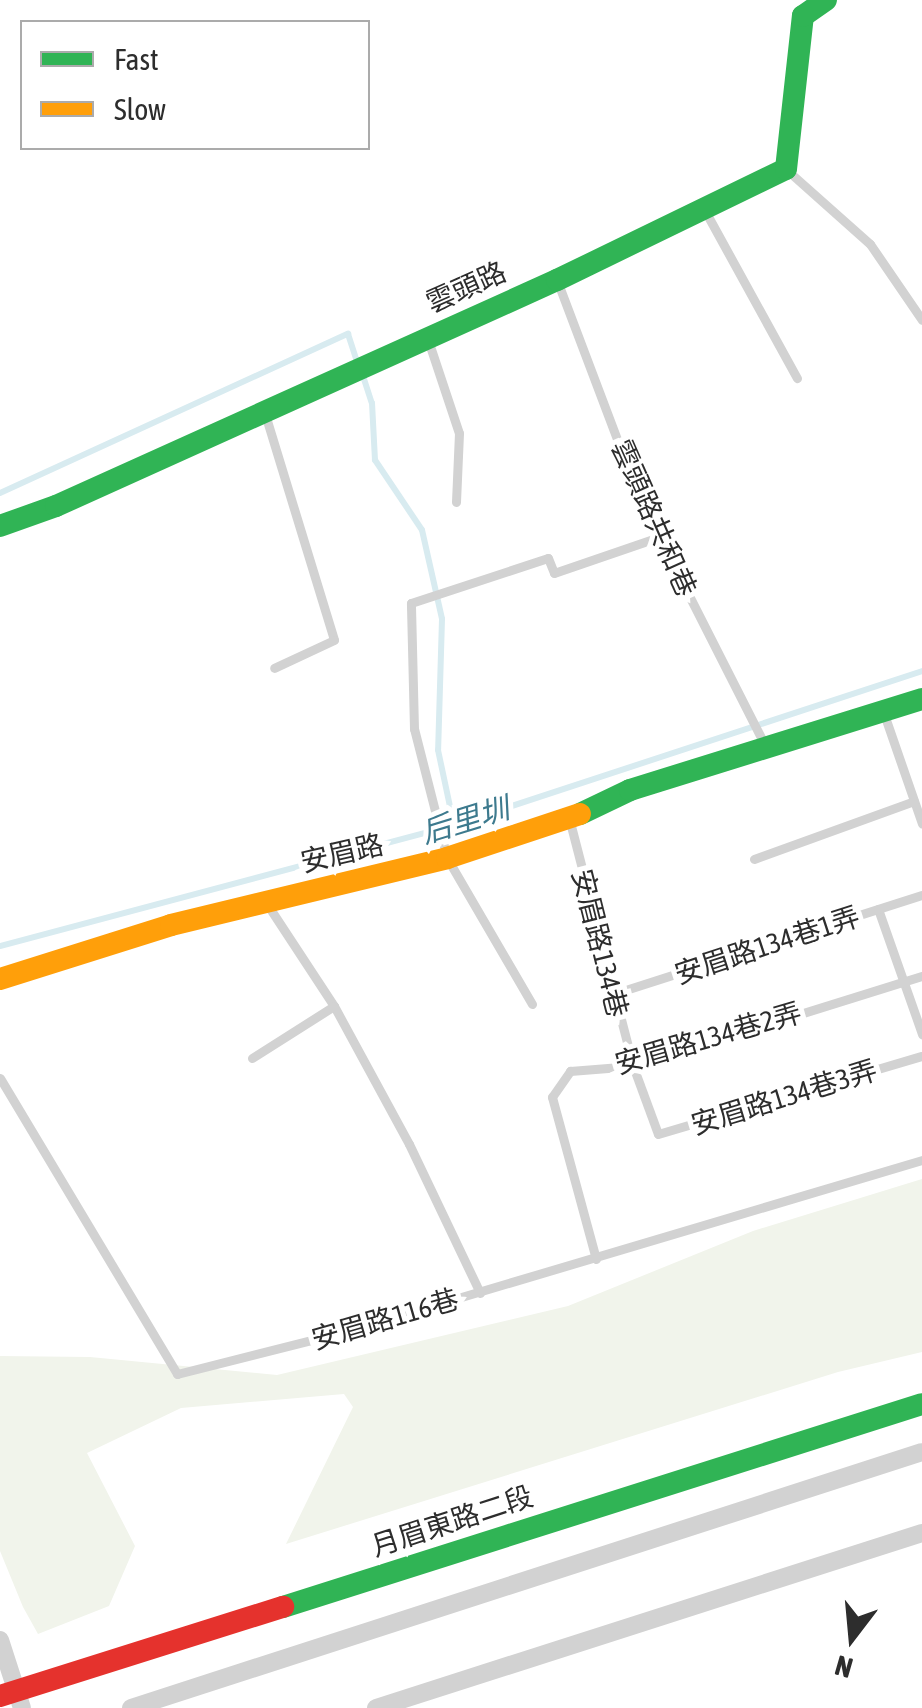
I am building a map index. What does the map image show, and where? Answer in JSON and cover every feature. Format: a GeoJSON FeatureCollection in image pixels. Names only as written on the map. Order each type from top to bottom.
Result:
{"type":"FeatureCollection","features":[{"type":"Feature","properties":{"kind":"street"},"geometry":{"type":"LineString","coordinates":[[786,169],[803,16],[826,0]]}},
{"type":"Feature","properties":{"kind":"street","name":"雲頭路"},"geometry":{"type":"LineString","coordinates":[[0,526],[56,506],[556,280],[786,169]]}},
{"type":"Feature","properties":{"kind":"street","name":"安眉路"},"geometry":{"type":"LineString","coordinates":[[0,979],[171,925],[447,858],[569,820],[630,790],[884,714],[922,699]]}},
{"type":"Feature","properties":{"kind":"street","name":"月眉東路二段"},"geometry":{"type":"LineString","coordinates":[[13,1698],[922,1404]]}},
{"type":"Feature","properties":{"kind":"street"},"geometry":{"type":"LineString","coordinates":[[131,1708],[922,1452]]}},
{"type":"Feature","properties":{"kind":"street"},"geometry":{"type":"LineString","coordinates":[[376,1708],[922,1533]]}},
{"type":"Feature","properties":{"kind":"street"},"geometry":{"type":"LineString","coordinates":[[0,1640],[13,1698]]}},
{"type":"Feature","properties":{"kind":"lane"},"geometry":{"type":"LineString","coordinates":[[786,169],[870,244],[922,320]]}},
{"type":"Feature","properties":{"kind":"lane"},"geometry":{"type":"LineString","coordinates":[[703,206],[797,378]]}},
{"type":"Feature","properties":{"kind":"lane","name":"雲頭路共和巷"},"geometry":{"type":"LineString","coordinates":[[556,280],[639,497],[768,750]]}},
{"type":"Feature","properties":{"kind":"lane"},"geometry":{"type":"LineString","coordinates":[[428,337],[459,434],[456,502]]}},
{"type":"Feature","properties":{"kind":"lane"},"geometry":{"type":"LineString","coordinates":[[264,410],[334,640],[274,668]]}},
{"type":"Feature","properties":{"kind":"lane"},"geometry":{"type":"LineString","coordinates":[[532,1004],[447,858],[414,730],[411,603],[548,558],[554,573],[659,537]]}},
{"type":"Feature","properties":{"kind":"lane"},"geometry":{"type":"LineString","coordinates":[[884,714],[922,824]]}},
{"type":"Feature","properties":{"kind":"lane"},"geometry":{"type":"LineString","coordinates":[[754,858],[914,801]]}},
{"type":"Feature","properties":{"kind":"lane","name":"安眉路134巷"},"geometry":{"type":"LineString","coordinates":[[569,820],[633,1066]]}},
{"type":"Feature","properties":{"kind":"lane","name":"安眉路134巷1弄"},"geometry":{"type":"LineString","coordinates":[[613,994],[922,895]]}},
{"type":"Feature","properties":{"kind":"lane"},"geometry":{"type":"LineString","coordinates":[[265,902],[334,1006],[409,1144],[480,1292]]}},
{"type":"Feature","properties":{"kind":"lane"},"geometry":{"type":"LineString","coordinates":[[878,909],[922,1034]]}},
{"type":"Feature","properties":{"kind":"lane","name":"安眉路134巷2弄"},"geometry":{"type":"LineString","coordinates":[[596,1259],[552,1097],[570,1070],[633,1066],[922,976]]}},
{"type":"Feature","properties":{"kind":"lane"},"geometry":{"type":"LineString","coordinates":[[252,1058],[334,1006]]}},
{"type":"Feature","properties":{"kind":"lane","name":"安眉路134巷3弄"},"geometry":{"type":"LineString","coordinates":[[633,1066],[658,1134],[922,1056]]}},
{"type":"Feature","properties":{"kind":"lane","name":"安眉路116巷"},"geometry":{"type":"LineString","coordinates":[[0,1078],[177,1374],[596,1259],[922,1160]]}},
{"type":"Feature","properties":{"kind":"shaded area"},"geometry":{"type":"Polygon","coordinates":[[[922,1179],[922,1352],[838,1372],[286,1544],[353,1407],[344,1394],[181,1408],[87,1453],[135,1546],[109,1606],[38,1634],[23,1607],[0,1551],[0,1356],[90,1357],[277,1375],[568,1306],[753,1231],[922,1179]]]}},
{"type":"Feature","properties":{"kind":"waterway"},"geometry":{"type":"LineString","coordinates":[[0,493],[348,334],[358,364]]}},
{"type":"Feature","properties":{"kind":"waterway"},"geometry":{"type":"LineString","coordinates":[[363,376],[372,403],[375,460],[422,530],[442,619],[438,750],[454,825]]}},
{"type":"Feature","properties":{"kind":"waterway","name":"后里圳"},"geometry":{"type":"LineString","coordinates":[[0,946],[454,825],[922,671]]}},
{"type":"Feature","properties":{"kind":"traffic: fast"},"geometry":{"type":"LineString","coordinates":[[0,526],[56,506],[557,280],[786,169],[803,16],[826,0]]}},
{"type":"Feature","properties":{"kind":"traffic: fast"},"geometry":{"type":"LineString","coordinates":[[580,814],[630,790],[922,699]]}},
{"type":"Feature","properties":{"kind":"traffic: fast"},"geometry":{"type":"LineString","coordinates":[[283,1607],[922,1404]]}},
{"type":"Feature","properties":{"kind":"traffic: slow"},"geometry":{"type":"LineString","coordinates":[[0,979],[171,925],[447,858],[580,814]]}},
{"type":"Feature","properties":{"kind":"traffic: jam"},"geometry":{"type":"LineString","coordinates":[[0,1696],[283,1607]]}}]}
